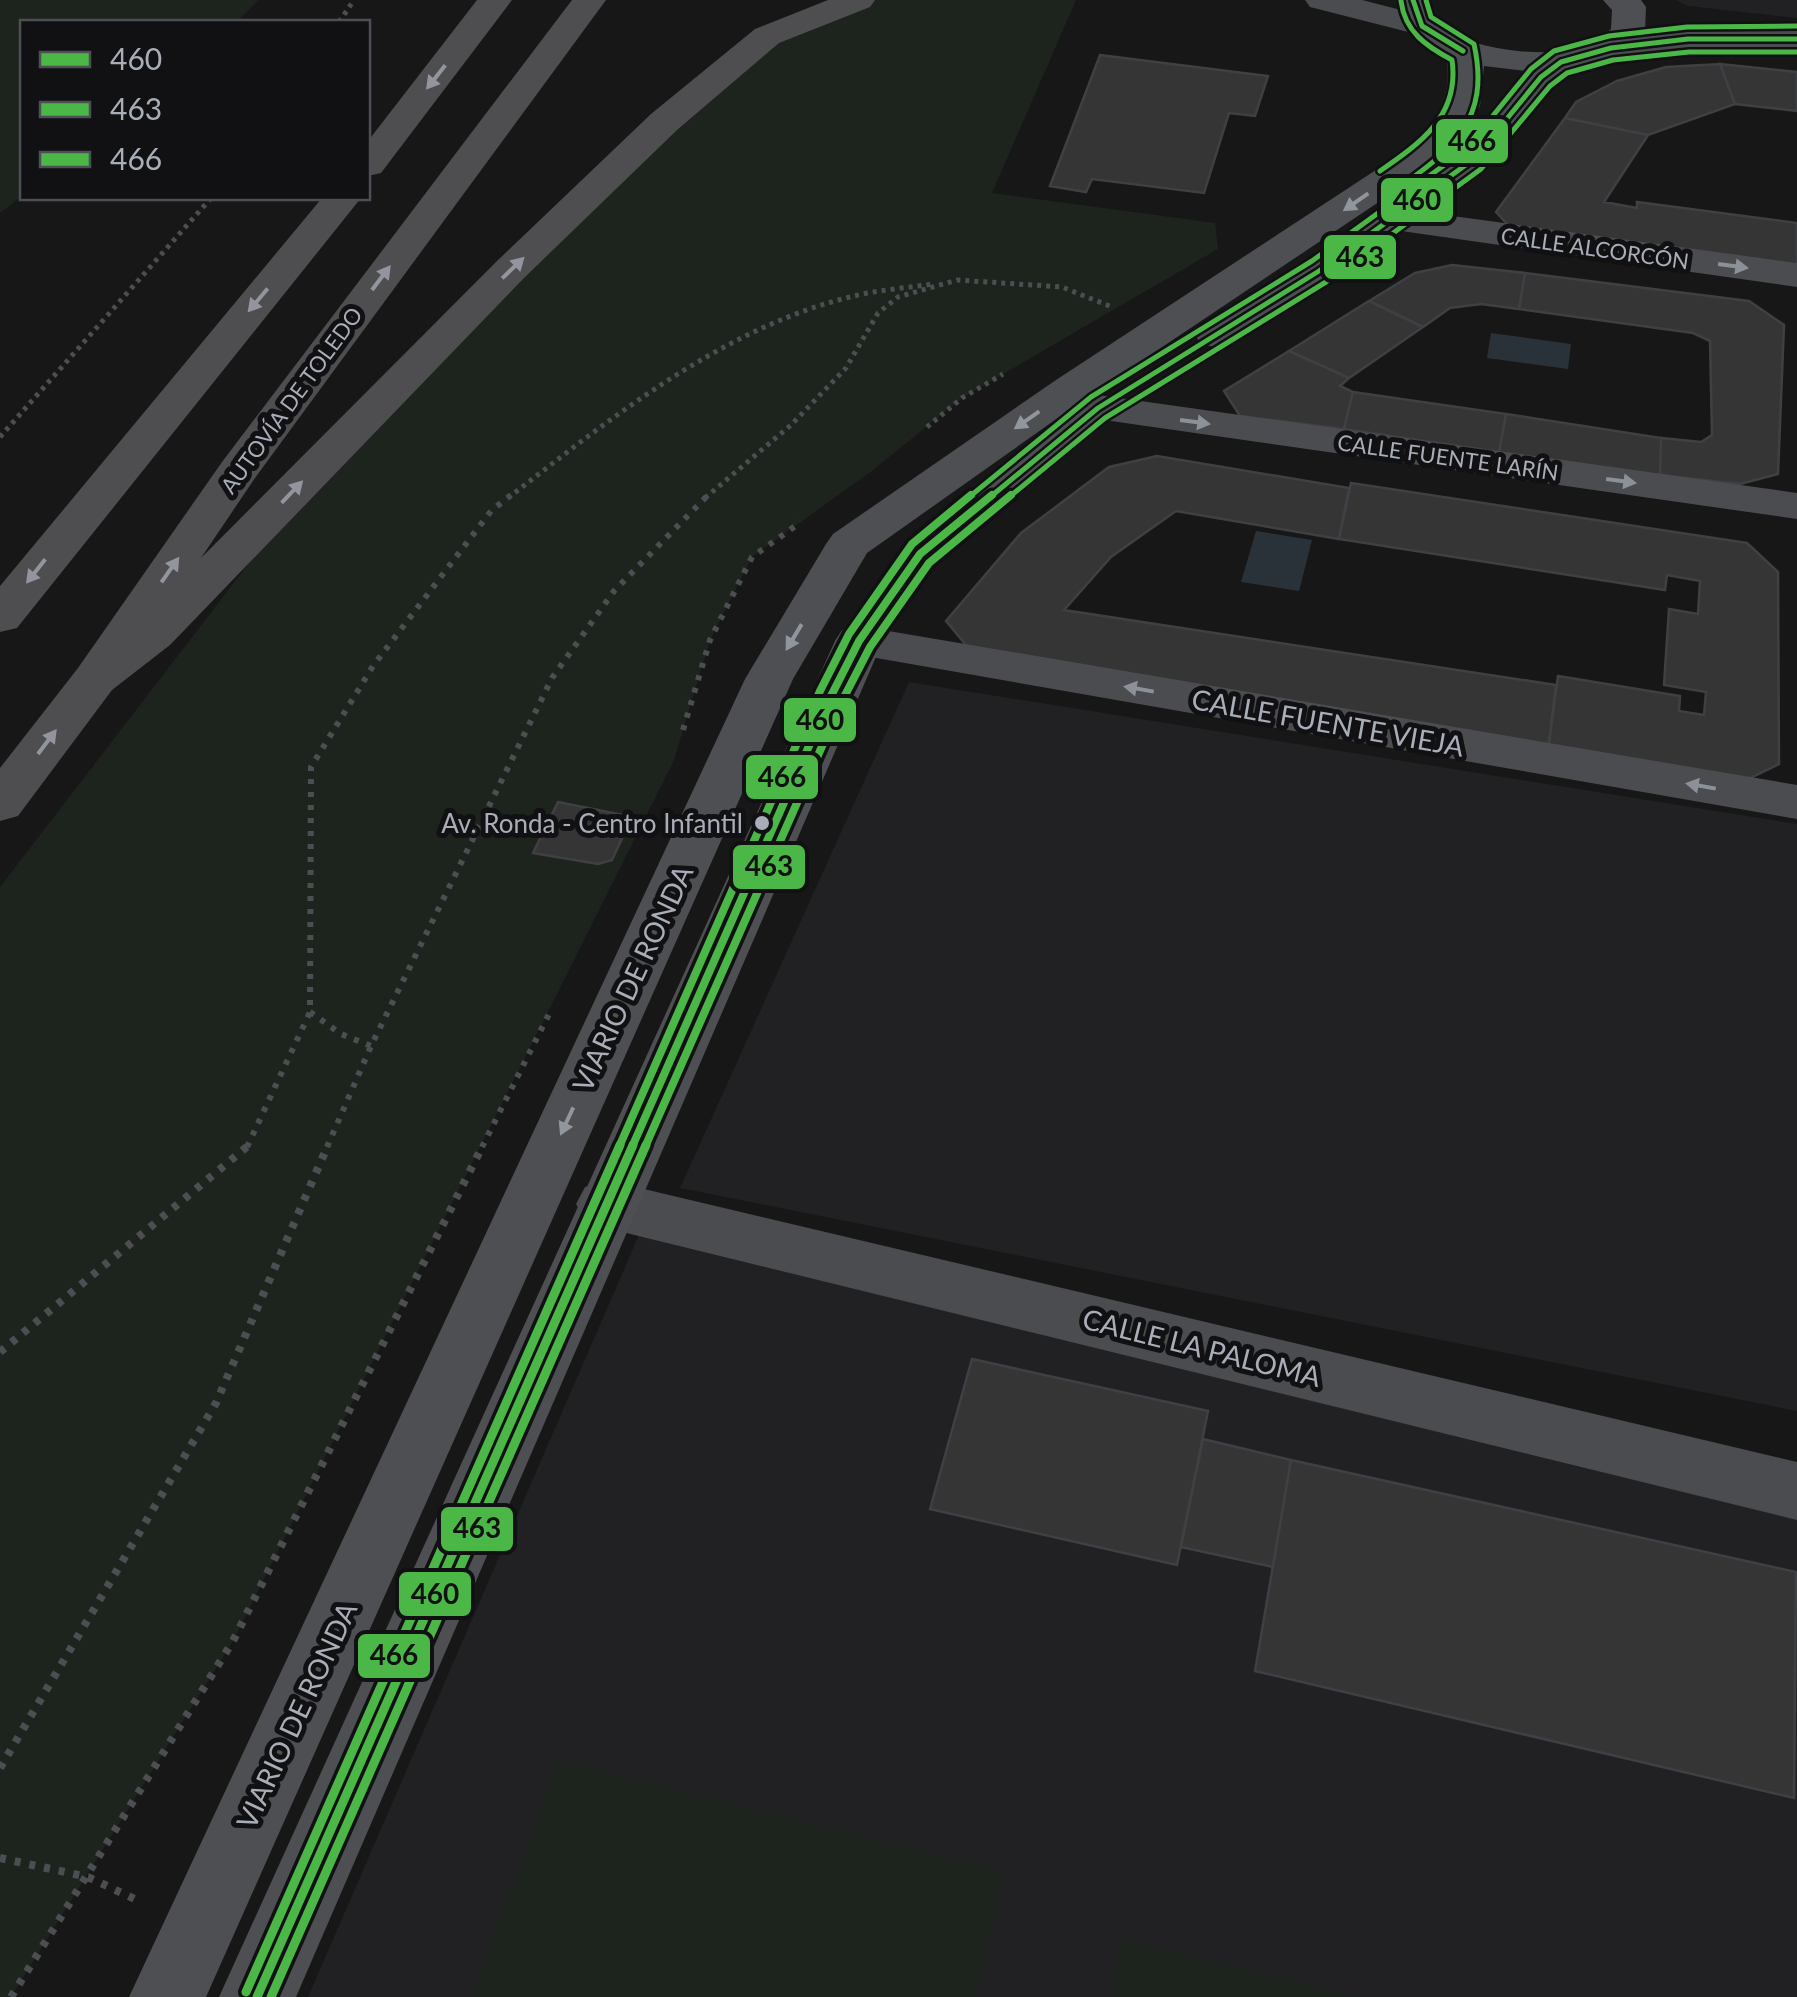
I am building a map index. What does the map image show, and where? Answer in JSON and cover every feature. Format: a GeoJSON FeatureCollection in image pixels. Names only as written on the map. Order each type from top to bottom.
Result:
{"type":"FeatureCollection","features":[{"type":"Feature","properties":{"kind":"highway"},"geometry":{"type":"LineString","coordinates":[[370,162],[495,0]]}},
{"type":"Feature","properties":{"kind":"highway","name":"AUTOVÍA DE TOLEDO"},"geometry":{"type":"LineString","coordinates":[[0,804],[95,679],[238,471],[588,0]]}},
{"type":"Feature","properties":{"kind":"highway"},"geometry":{"type":"LineString","coordinates":[[95,679],[153,634],[511,269],[664,122],[767,36],[858,0]]}},
{"type":"Feature","properties":{"kind":"highway"},"geometry":{"type":"LineString","coordinates":[[0,617],[340,200]]}},
{"type":"Feature","properties":{"kind":"main road"},"geometry":{"type":"LineString","coordinates":[[257,1997],[859,641],[920,554],[1098,408],[1304,281],[1394,220],[1474,158],[1541,77],[1628,32],[1624,4]]}},
{"type":"Feature","properties":{"kind":"main road"},"geometry":{"type":"LineString","coordinates":[[1432,25],[1528,63],[1586,55]]}},
{"type":"Feature","properties":{"kind":"main road","name":"VIARIO DE RONDA"},"geometry":{"type":"LineString","coordinates":[[167,1997],[769,679],[849,544],[1430,151],[1462,109],[1469,90],[1432,25]]}},
{"type":"Feature","properties":{"kind":"street"},"geometry":{"type":"LineString","coordinates":[[1322,0],[1432,25]]}},
{"type":"Feature","properties":{"kind":"street"},"geometry":{"type":"LineString","coordinates":[[1624,4],[1797,37]]}},
{"type":"Feature","properties":{"kind":"street"},"geometry":{"type":"LineString","coordinates":[[1586,55],[1688,39],[1797,37]]}},
{"type":"Feature","properties":{"kind":"street","name":"CALLE ALCORCÓN"},"geometry":{"type":"LineString","coordinates":[[1394,220],[1797,275]]}},
{"type":"Feature","properties":{"kind":"street","name":"CALLE FUENTE LARÍN"},"geometry":{"type":"LineString","coordinates":[[1098,408],[1797,506]]}},
{"type":"Feature","properties":{"kind":"street","name":"CALLE FUENTE VIEJA"},"geometry":{"type":"LineString","coordinates":[[859,641],[1797,802]]}},
{"type":"Feature","properties":{"kind":"street","name":"CALLE LA PALOMA"},"geometry":{"type":"LineString","coordinates":[[606,1204],[1797,1491]]}},
{"type":"Feature","properties":{"kind":"path"},"geometry":{"type":"LineString","coordinates":[[0,437],[208,200]]}},
{"type":"Feature","properties":{"kind":"path"},"geometry":{"type":"LineString","coordinates":[[0,1352],[248,1146],[310,1012],[310,767],[372,666],[491,511],[612,417],[745,335],[849,296],[957,280],[1062,287],[1165,328]]}},
{"type":"Feature","properties":{"kind":"path"},"geometry":{"type":"LineString","coordinates":[[0,1768],[216,1402],[370,1046],[552,678],[614,591],[693,508],[791,425],[846,368],[878,314],[898,297],[957,280]]}},
{"type":"Feature","properties":{"kind":"path"},"geometry":{"type":"LineString","coordinates":[[310,1012],[341,1034],[370,1046]]}},
{"type":"Feature","properties":{"kind":"path"},"geometry":{"type":"LineString","coordinates":[[0,1858],[88,1878],[198,1929]]}},
{"type":"Feature","properties":{"kind":"shaded area"},"geometry":{"type":"Polygon","coordinates":[[[0,0],[259,0],[238,20],[20,20],[20,198],[0,213],[0,0]]]}},
{"type":"Feature","properties":{"kind":"shaded area"},"geometry":{"type":"Polygon","coordinates":[[[858,0],[1076,0],[992,193],[1215,223],[1218,249],[962,398],[873,470],[752,557],[710,640],[674,760],[233,1641],[11,1997],[0,1997],[0,887],[346,437],[712,78],[858,0]]]}},
{"type":"Feature","properties":{"kind":"shaded area"},"geometry":{"type":"Polygon","coordinates":[[[1676,0],[1797,0],[1797,18],[1688,6],[1676,0]]]}},
{"type":"Feature","properties":{"kind":"shaded area"},"geometry":{"type":"Polygon","coordinates":[[[1491,333],[1571,344],[1568,369],[1487,358],[1491,333]]]}},
{"type":"Feature","properties":{"kind":"shaded area"},"geometry":{"type":"Polygon","coordinates":[[[1256,531],[1312,540],[1299,591],[1241,582],[1256,531]]]}},
{"type":"Feature","properties":{"kind":"shaded area"},"geometry":{"type":"Polygon","coordinates":[[[909,682],[1797,824],[1797,1411],[680,1188],[909,682]]]}},
{"type":"Feature","properties":{"kind":"shaded area"},"geometry":{"type":"Polygon","coordinates":[[[642,1228],[1797,1505],[1797,1997],[308,1997],[642,1228]]]}},
{"type":"Feature","properties":{"kind":"shaded area"},"geometry":{"type":"Polygon","coordinates":[[[558,1760],[1004,1872],[975,1997],[471,1997],[558,1760]]]}},
{"type":"Feature","properties":{"kind":"shaded area"},"geometry":{"type":"Polygon","coordinates":[[[1122,1940],[1354,1997],[1111,1997],[1122,1940]]]}},
{"type":"Feature","properties":{"kind":"building"},"geometry":{"type":"Polygon","coordinates":[[[1100,55],[1268,76],[1255,116],[1229,113],[1204,193],[1092,179],[1086,192],[1050,186],[1100,55]]]}},
{"type":"Feature","properties":{"kind":"building"},"geometry":{"type":"Polygon","coordinates":[[[1720,64],[1797,72],[1797,111],[1735,104],[1720,64]]]}},
{"type":"Feature","properties":{"kind":"building"},"geometry":{"type":"Polygon","coordinates":[[[1720,64],[1735,104],[1648,135],[1565,118],[1576,102],[1617,81],[1666,67],[1720,64]]]}},
{"type":"Feature","properties":{"kind":"building"},"geometry":{"type":"Polygon","coordinates":[[[1565,118],[1648,135],[1604,202],[1637,208],[1637,202],[1797,223],[1797,266],[1510,227],[1496,212],[1565,118]]]}},
{"type":"Feature","properties":{"kind":"building"},"geometry":{"type":"Polygon","coordinates":[[[1452,265],[1525,273],[1519,309],[1481,304],[1450,308],[1423,327],[1369,301],[1415,273],[1452,265]]]}},
{"type":"Feature","properties":{"kind":"building"},"geometry":{"type":"Polygon","coordinates":[[[1525,273],[1749,301],[1784,325],[1778,474],[1740,484],[1660,475],[1661,438],[1701,442],[1712,435],[1710,341],[1693,333],[1519,309],[1525,273]]]}},
{"type":"Feature","properties":{"kind":"building"},"geometry":{"type":"Polygon","coordinates":[[[1369,301],[1423,327],[1349,378],[1289,351],[1369,301]]]}},
{"type":"Feature","properties":{"kind":"building"},"geometry":{"type":"Polygon","coordinates":[[[1289,351],[1349,378],[1340,386],[1353,392],[1344,429],[1240,416],[1224,391],[1289,351]]]}},
{"type":"Feature","properties":{"kind":"building"},"geometry":{"type":"Polygon","coordinates":[[[1353,392],[1506,414],[1499,452],[1344,429],[1353,392]]]}},
{"type":"Feature","properties":{"kind":"building"},"geometry":{"type":"Polygon","coordinates":[[[1506,414],[1661,438],[1660,475],[1499,452],[1506,414]]]}},
{"type":"Feature","properties":{"kind":"building"},"geometry":{"type":"Polygon","coordinates":[[[1157,456],[1349,488],[1339,539],[1176,511],[1111,557],[1064,610],[1556,685],[1548,750],[971,651],[946,621],[1021,533],[1109,467],[1157,456]]]}},
{"type":"Feature","properties":{"kind":"building"},"geometry":{"type":"Polygon","coordinates":[[[1351,483],[1747,543],[1778,572],[1779,764],[1740,783],[1548,750],[1558,676],[1680,696],[1679,711],[1704,715],[1706,692],[1664,685],[1669,609],[1698,614],[1700,581],[1667,575],[1665,590],[1339,539],[1351,483]]]}},
{"type":"Feature","properties":{"kind":"building"},"geometry":{"type":"Polygon","coordinates":[[[558,802],[628,816],[629,823],[612,860],[598,864],[533,853],[558,802]]]}},
{"type":"Feature","properties":{"kind":"building"},"geometry":{"type":"Polygon","coordinates":[[[972,1359],[1208,1411],[1177,1565],[930,1509],[972,1359]]]}},
{"type":"Feature","properties":{"kind":"building"},"geometry":{"type":"Polygon","coordinates":[[[1203,1439],[1291,1460],[1273,1567],[1181,1547],[1203,1439]]]}},
{"type":"Feature","properties":{"kind":"building"},"geometry":{"type":"Polygon","coordinates":[[[1291,1460],[1796,1572],[1794,1798],[1255,1671],[1291,1460]]]}},
{"type":"Feature","properties":{"kind":"transit line","name":"460"},"geometry":{"type":"LineString","coordinates":[[1413,0],[1422,26],[1463,51]]}},
{"type":"Feature","properties":{"kind":"transit line","name":"463"},"geometry":{"type":"LineString","coordinates":[[1394,191],[1433,162],[1464,131],[1479,93],[1480,70],[1474,44],[1431,17],[1426,0]]}},
{"type":"Feature","properties":{"kind":"transit line","name":"466"},"geometry":{"type":"LineString","coordinates":[[1380,171],[1424,138],[1453,96],[1452,60],[1425,44],[1411,30],[1401,1]]}},
{"type":"Feature","properties":{"kind":"transit line","name":"466"},"geometry":{"type":"LineString","coordinates":[[246,1992],[820,691],[849,634],[912,544],[1091,397],[1312,261],[1465,150],[1531,69],[1554,51],[1609,36],[1687,27],[1797,26]]}},
{"type":"Feature","properties":{"kind":"transit line","name":"460"},"geometry":{"type":"LineString","coordinates":[[257,1997],[831,696],[859,641],[920,554],[1098,408],[1319,271],[1474,159],[1541,77],[1561,62],[1611,48],[1688,39],[1797,39]]}},
{"type":"Feature","properties":{"kind":"transit line","name":"463"},"geometry":{"type":"LineString","coordinates":[[271,1997],[842,701],[870,647],[929,563],[1105,418],[1326,282],[1481,169],[1550,86],[1567,73],[1613,60],[1689,52],[1797,52]]}},
{"type":"Feature","properties":{"kind":"place","name":"Av. Ronda - Centro Infantil"},"geometry":{"type":"Point","coordinates":[762,823]}}]}
